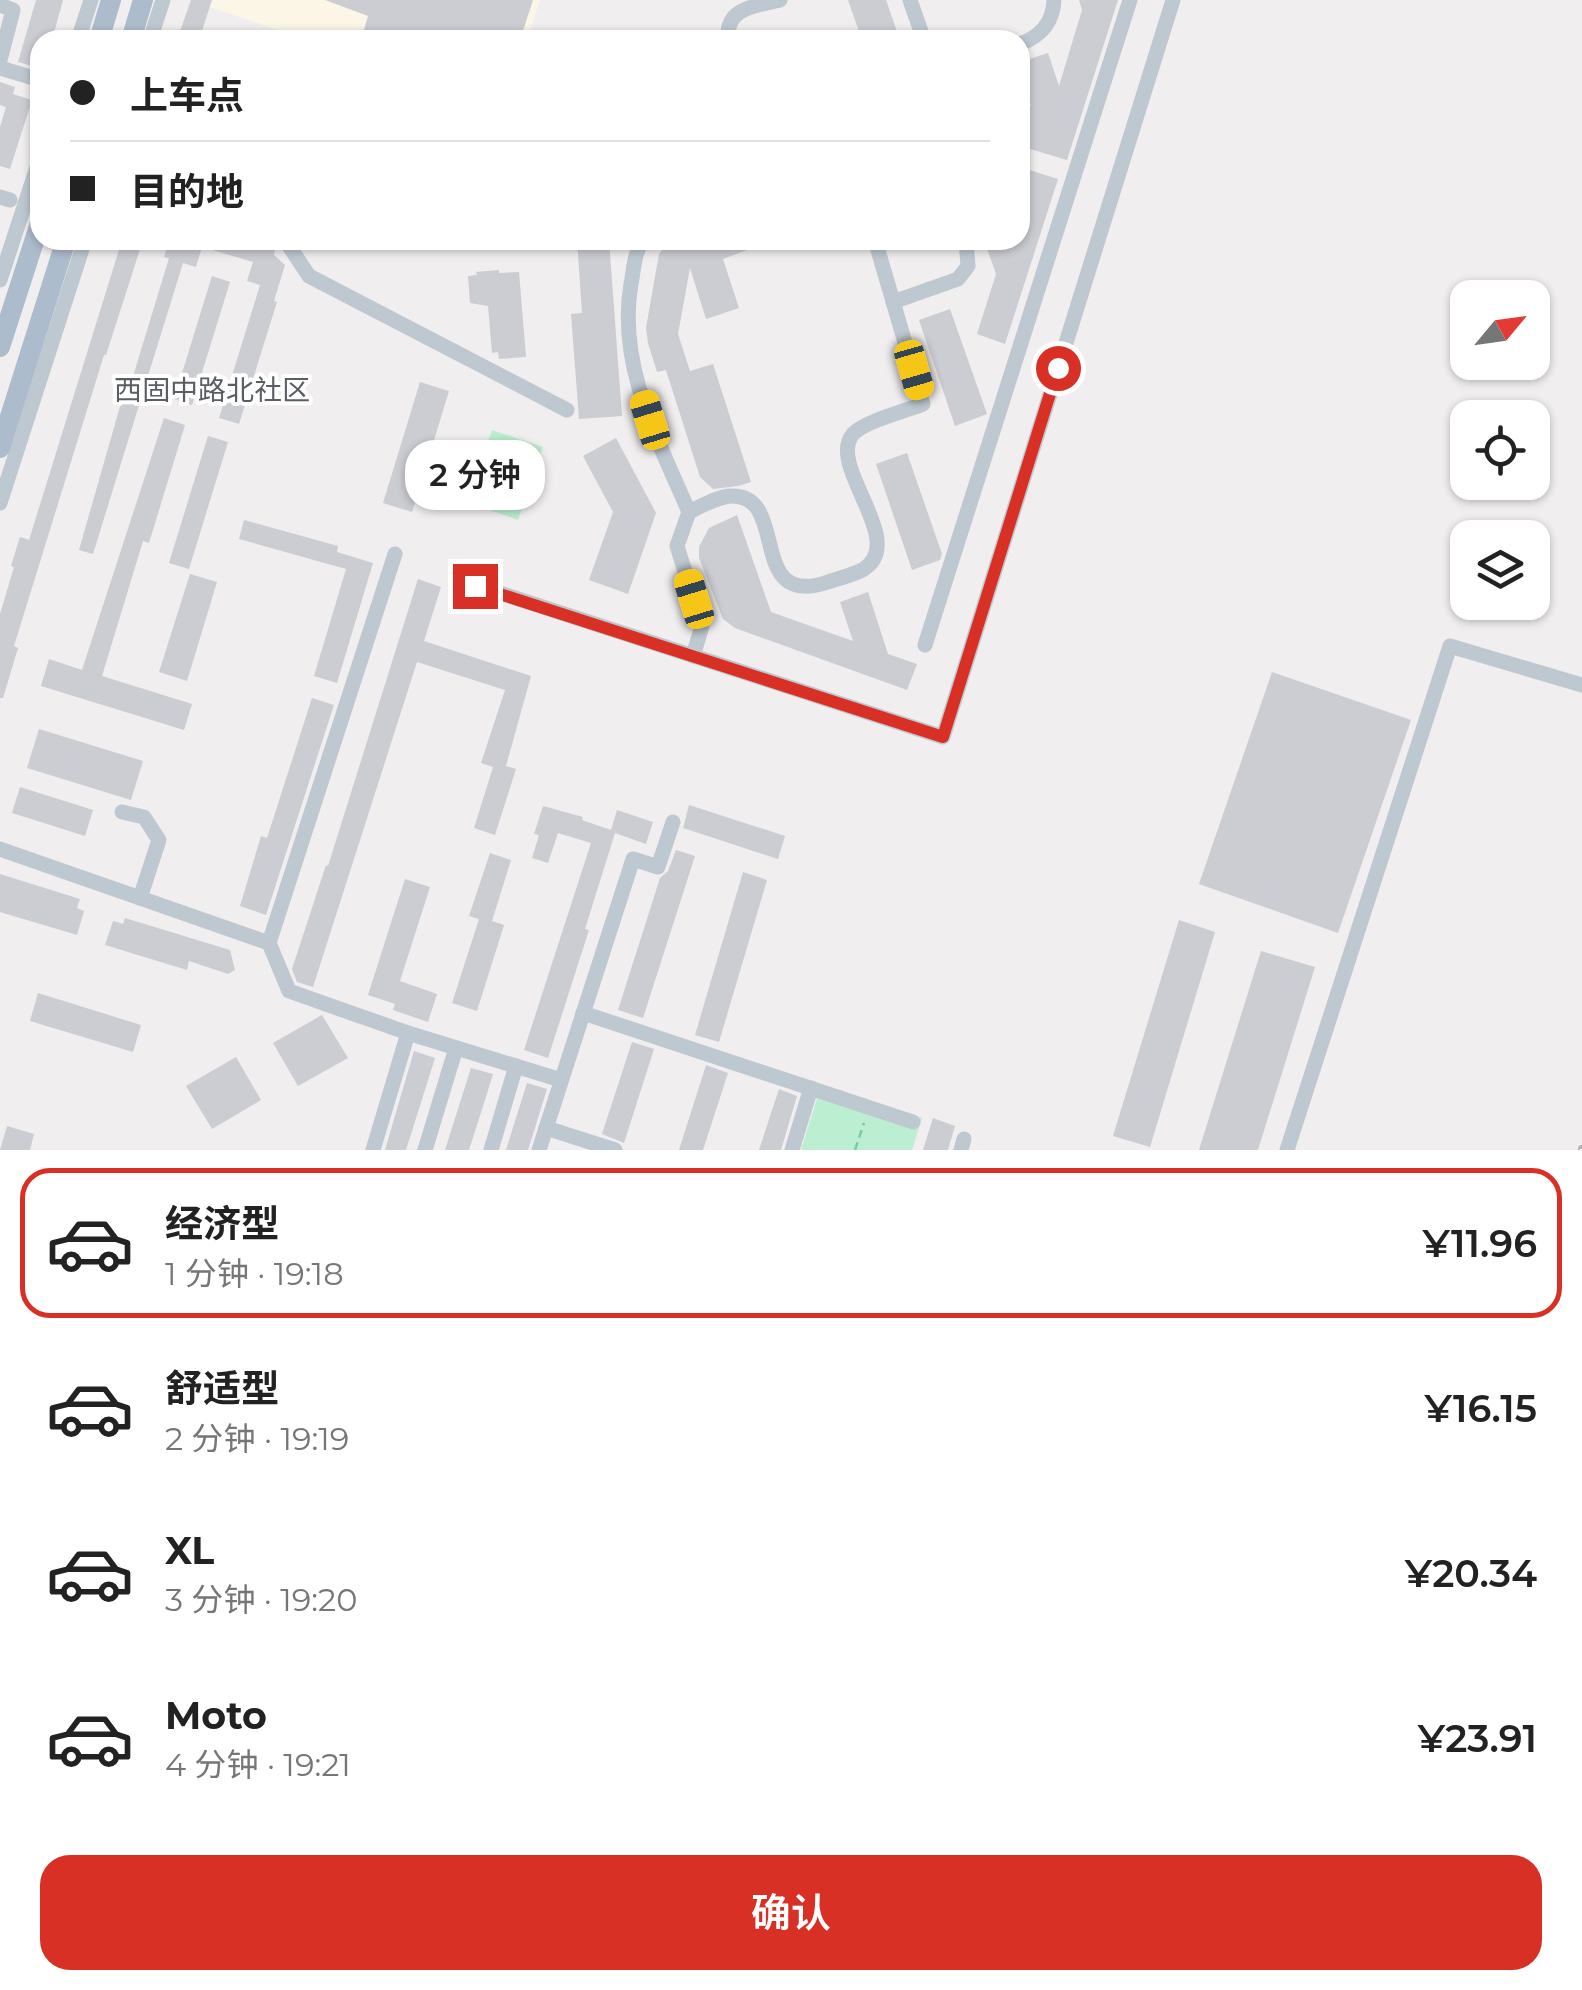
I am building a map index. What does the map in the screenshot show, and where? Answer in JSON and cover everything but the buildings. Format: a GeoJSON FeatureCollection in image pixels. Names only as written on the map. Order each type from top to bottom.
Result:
{"type":"FeatureCollection","features":[{"type":"Feature","properties":{"kind":"main road"},"geometry":{"type":"LineString","coordinates":[[102,30],[112,0]]}},
{"type":"Feature","properties":{"kind":"main road"},"geometry":{"type":"LineString","coordinates":[[134,30],[143,0]]}},
{"type":"Feature","properties":{"kind":"main road"},"geometry":{"type":"LineString","coordinates":[[0,347],[31,250]]}},
{"type":"Feature","properties":{"kind":"main road"},"geometry":{"type":"LineString","coordinates":[[0,448],[63,250]]}},
{"type":"Feature","properties":{"kind":"street"},"geometry":{"type":"LineString","coordinates":[[81,30],[91,0]]}},
{"type":"Feature","properties":{"kind":"street"},"geometry":{"type":"LineString","coordinates":[[153,30],[163,0]]}},
{"type":"Feature","properties":{"kind":"street"},"geometry":{"type":"LineString","coordinates":[[728,30],[738,12],[780,0]]}},
{"type":"Feature","properties":{"kind":"street"},"geometry":{"type":"LineString","coordinates":[[910,0],[920,30]]}},
{"type":"Feature","properties":{"kind":"street"},"geometry":{"type":"LineString","coordinates":[[1030,40],[1047,26],[1054,0]]}},
{"type":"Feature","properties":{"kind":"street"},"geometry":{"type":"LineString","coordinates":[[925,645],[1130,0]]}},
{"type":"Feature","properties":{"kind":"street"},"geometry":{"type":"LineString","coordinates":[[475,586],[943,737],[1173,0]]}},
{"type":"Feature","properties":{"kind":"street"},"geometry":{"type":"LineString","coordinates":[[0,5],[14,10],[0,60]]}},
{"type":"Feature","properties":{"kind":"street"},"geometry":{"type":"LineString","coordinates":[[0,68],[30,77]]}},
{"type":"Feature","properties":{"kind":"street"},"geometry":{"type":"LineString","coordinates":[[0,280],[30,188]]}},
{"type":"Feature","properties":{"kind":"street"},"geometry":{"type":"LineString","coordinates":[[0,504],[81,250]]}},
{"type":"Feature","properties":{"kind":"street"},"geometry":{"type":"LineString","coordinates":[[291,250],[309,276],[567,410]]}},
{"type":"Feature","properties":{"kind":"street"},"geometry":{"type":"LineString","coordinates":[[637,250],[626,315],[630,353],[650,420],[689,512],[677,546],[702,626],[694,656]]}},
{"type":"Feature","properties":{"kind":"street"},"geometry":{"type":"LineString","coordinates":[[689,512],[724,497],[750,502],[762,517],[783,578],[794,588],[809,589],[868,566],[878,542],[848,447],[861,428],[924,404],[878,250]]}},
{"type":"Feature","properties":{"kind":"street"},"geometry":{"type":"LineString","coordinates":[[894,302],[958,279],[968,266],[967,250]]}},
{"type":"Feature","properties":{"kind":"street"},"geometry":{"type":"LineString","coordinates":[[395,554],[269,943],[289,992],[562,1080]]}},
{"type":"Feature","properties":{"kind":"street"},"geometry":{"type":"LineString","coordinates":[[1288,1150],[1450,646],[1582,685]]}},
{"type":"Feature","properties":{"kind":"street"},"geometry":{"type":"LineString","coordinates":[[122,812],[144,817],[159,840],[140,898]]}},
{"type":"Feature","properties":{"kind":"street"},"geometry":{"type":"LineString","coordinates":[[539,1150],[634,859],[658,867],[673,822]]}},
{"type":"Feature","properties":{"kind":"street"},"geometry":{"type":"LineString","coordinates":[[0,849],[269,943]]}},
{"type":"Feature","properties":{"kind":"street"},"geometry":{"type":"LineString","coordinates":[[584,1013],[913,1122]]}},
{"type":"Feature","properties":{"kind":"street"},"geometry":{"type":"LineString","coordinates":[[373,1150],[408,1033]]}},
{"type":"Feature","properties":{"kind":"street"},"geometry":{"type":"LineString","coordinates":[[426,1150],[456,1048]]}},
{"type":"Feature","properties":{"kind":"street"},"geometry":{"type":"LineString","coordinates":[[491,1150],[516,1066]]}},
{"type":"Feature","properties":{"kind":"street"},"geometry":{"type":"LineString","coordinates":[[792,1150],[811,1088]]}},
{"type":"Feature","properties":{"kind":"street"},"geometry":{"type":"LineString","coordinates":[[546,1128],[615,1150]]}},
{"type":"Feature","properties":{"kind":"path"},"geometry":{"type":"LineString","coordinates":[[855,1150],[869,1107]]}},
{"type":"Feature","properties":{"kind":"shaded area"},"geometry":{"type":"Polygon","coordinates":[[[190,0],[540,0],[530,30],[277,30],[190,0]]]}},
{"type":"Feature","properties":{"kind":"green space"},"geometry":{"type":"Polygon","coordinates":[[[492,430],[543,447],[518,520],[467,502],[492,430]]]}},
{"type":"Feature","properties":{"kind":"green space"},"geometry":{"type":"Polygon","coordinates":[[[821,1086],[922,1118],[912,1150],[801,1150],[821,1086]]]}},
{"type":"Feature","properties":{"kind":"district","name":"西固中路北社区"},"geometry":{"type":"Point","coordinates":[212,390]}},
{"type":"Feature","properties":{"kind":"route"},"geometry":{"type":"LineString","coordinates":[[475,586],[943,737],[1058,368]]}}]}
